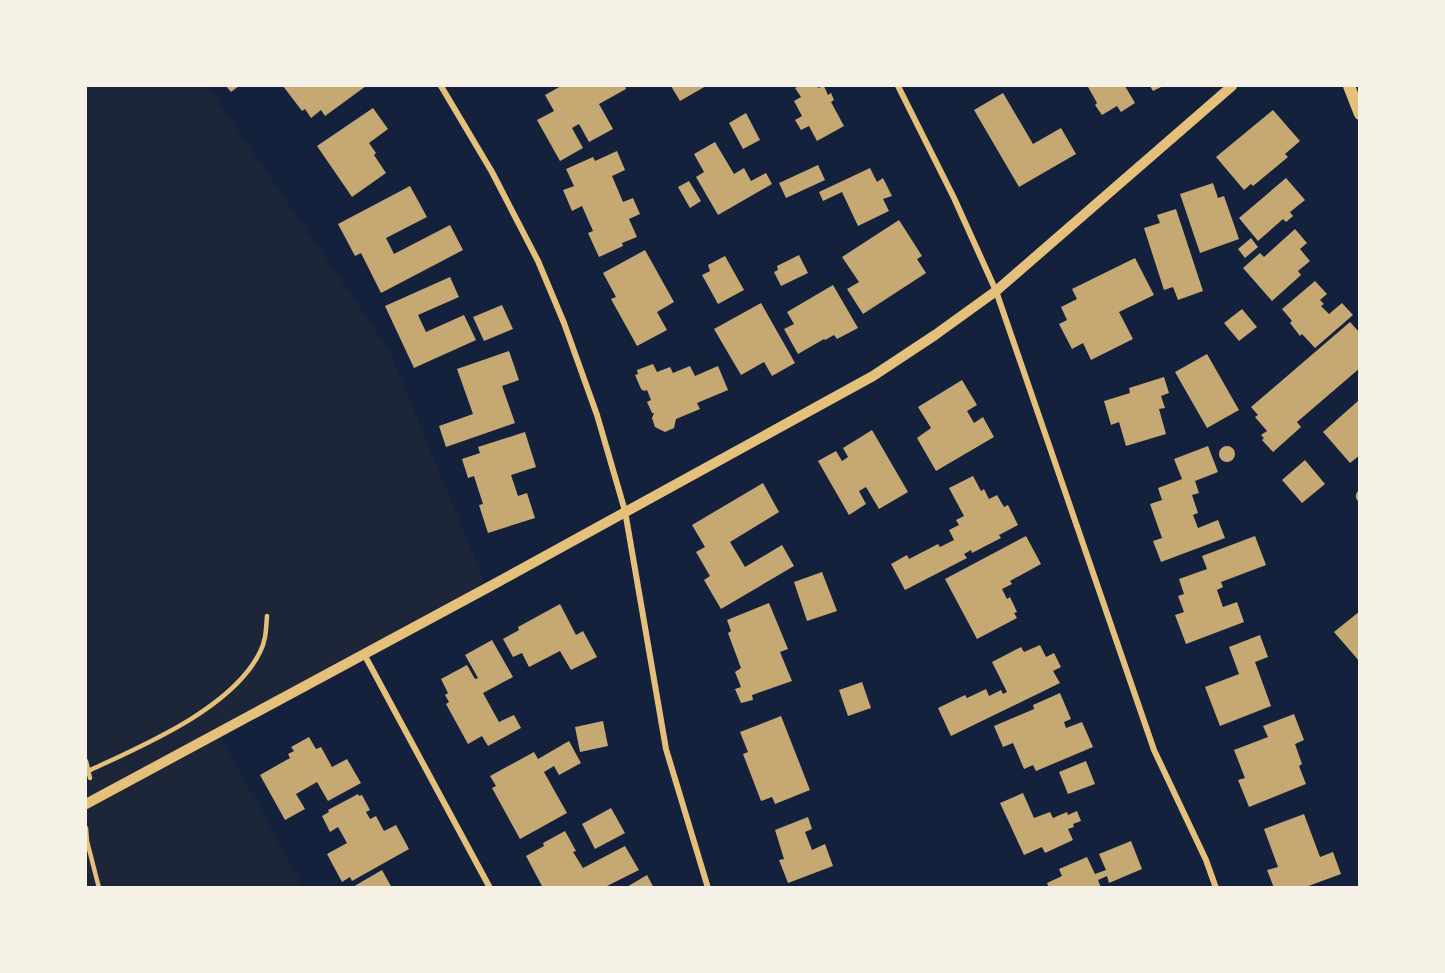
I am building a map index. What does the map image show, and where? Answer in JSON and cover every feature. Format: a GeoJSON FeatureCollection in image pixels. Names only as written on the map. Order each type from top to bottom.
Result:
{"type":"FeatureCollection","features":[{"type":"Feature","properties":{"kind":"main road"},"geometry":{"type":"LineString","coordinates":[[1349,86],[1359,114]]}},
{"type":"Feature","properties":{"kind":"street"},"geometry":{"type":"LineString","coordinates":[[441,86],[492,171],[538,261],[564,322],[597,415],[625,511],[666,749],[708,888]]}},
{"type":"Feature","properties":{"kind":"street"},"geometry":{"type":"LineString","coordinates":[[898,86],[954,198],[996,291],[1154,750],[1189,821],[1216,888]]}},
{"type":"Feature","properties":{"kind":"street"},"geometry":{"type":"LineString","coordinates":[[86,804],[873,376],[996,291],[1232,86]]}},
{"type":"Feature","properties":{"kind":"street"},"geometry":{"type":"LineString","coordinates":[[364,654],[490,888]]}},
{"type":"Feature","properties":{"kind":"lane"},"geometry":{"type":"LineString","coordinates":[[88,771],[190,719],[233,689],[261,651],[266,638],[267,616]]}},
{"type":"Feature","properties":{"kind":"lane"},"geometry":{"type":"LineString","coordinates":[[86,761],[90,778]]}},
{"type":"Feature","properties":{"kind":"lane"},"geometry":{"type":"LineString","coordinates":[[86,828],[86,841],[99,888]]}},
{"type":"Feature","properties":{"kind":"shaded area"},"geometry":{"type":"Polygon","coordinates":[[[86,86],[207,86],[389,350],[487,588],[218,733],[303,887],[86,887],[86,86]]]}},
{"type":"Feature","properties":{"kind":"building"},"geometry":{"type":"Polygon","coordinates":[[[226,86],[239,86],[231,92],[226,86]]]}},
{"type":"Feature","properties":{"kind":"building"},"geometry":{"type":"Polygon","coordinates":[[[283,86],[366,86],[325,116],[321,110],[311,118],[305,109],[302,111],[283,86]]]}},
{"type":"Feature","properties":{"kind":"building"},"geometry":{"type":"Polygon","coordinates":[[[561,86],[625,86],[626,89],[599,104],[613,129],[589,142],[579,124],[572,128],[583,148],[560,161],[537,120],[554,111],[545,95],[561,86]]]}},
{"type":"Feature","properties":{"kind":"building"},"geometry":{"type":"Polygon","coordinates":[[[671,86],[706,86],[680,101],[671,86]]]}},
{"type":"Feature","properties":{"kind":"building"},"geometry":{"type":"Polygon","coordinates":[[[817,86],[818,88],[824,86],[828,95],[831,93],[834,100],[831,102],[844,126],[817,141],[809,126],[801,130],[795,120],[802,116],[794,101],[801,97],[795,88],[817,86]]]}},
{"type":"Feature","properties":{"kind":"building"},"geometry":{"type":"Polygon","coordinates":[[[1125,86],[1135,103],[1121,112],[1117,106],[1102,115],[1088,87],[1125,86]]]}},
{"type":"Feature","properties":{"kind":"building"},"geometry":{"type":"Polygon","coordinates":[[[1150,86],[1163,86],[1153,91],[1150,86]]]}},
{"type":"Feature","properties":{"kind":"building"},"geometry":{"type":"Polygon","coordinates":[[[1003,93],[1033,144],[1061,128],[1076,154],[1019,187],[974,110],[1003,93]]]}},
{"type":"Feature","properties":{"kind":"building"},"geometry":{"type":"Polygon","coordinates":[[[373,108],[388,129],[369,143],[386,173],[352,197],[317,146],[373,108]]]}},
{"type":"Feature","properties":{"kind":"building"},"geometry":{"type":"Polygon","coordinates":[[[1273,110],[1300,141],[1285,154],[1288,157],[1253,186],[1251,184],[1244,190],[1216,157],[1273,110]]]}},
{"type":"Feature","properties":{"kind":"building"},"geometry":{"type":"Polygon","coordinates":[[[746,113],[760,140],[743,149],[729,123],[746,113]]]}},
{"type":"Feature","properties":{"kind":"building"},"geometry":{"type":"Polygon","coordinates":[[[715,142],[734,174],[744,168],[751,181],[766,173],[772,184],[718,215],[696,177],[704,172],[694,154],[715,142]]]}},
{"type":"Feature","properties":{"kind":"building"},"geometry":{"type":"Polygon","coordinates":[[[617,151],[625,170],[612,176],[623,202],[633,198],[640,214],[629,219],[637,237],[599,257],[588,233],[593,231],[582,206],[572,211],[563,190],[574,186],[566,169],[593,157],[595,161],[617,151]]]}},
{"type":"Feature","properties":{"kind":"building"},"geometry":{"type":"Polygon","coordinates":[[[818,165],[825,180],[786,198],[779,183],[818,165]]]}},
{"type":"Feature","properties":{"kind":"building"},"geometry":{"type":"Polygon","coordinates":[[[870,168],[877,182],[883,178],[892,196],[883,199],[889,211],[858,226],[842,192],[823,201],[819,192],[870,168]]]}},
{"type":"Feature","properties":{"kind":"building"},"geometry":{"type":"Polygon","coordinates":[[[1286,178],[1305,200],[1290,212],[1293,216],[1286,222],[1283,219],[1258,241],[1239,218],[1286,178]]]}},
{"type":"Feature","properties":{"kind":"building"},"geometry":{"type":"Polygon","coordinates":[[[689,181],[701,201],[690,208],[678,187],[689,181]]]}},
{"type":"Feature","properties":{"kind":"building"},"geometry":{"type":"Polygon","coordinates":[[[1213,183],[1218,198],[1224,196],[1239,239],[1200,253],[1180,194],[1213,183]]]}},
{"type":"Feature","properties":{"kind":"building"},"geometry":{"type":"Polygon","coordinates":[[[410,186],[427,217],[386,238],[394,254],[450,225],[463,250],[381,293],[361,253],[355,256],[338,224],[410,186]]]}},
{"type":"Feature","properties":{"kind":"building"},"geometry":{"type":"Polygon","coordinates":[[[1176,209],[1203,291],[1178,300],[1173,287],[1164,290],[1144,228],[1160,223],[1157,215],[1176,209]]]}},
{"type":"Feature","properties":{"kind":"building"},"geometry":{"type":"Polygon","coordinates":[[[899,220],[922,256],[917,259],[926,273],[863,314],[847,289],[859,282],[842,257],[899,220]]]}},
{"type":"Feature","properties":{"kind":"building"},"geometry":{"type":"Polygon","coordinates":[[[1295,229],[1307,243],[1300,249],[1310,261],[1298,271],[1301,275],[1272,301],[1243,268],[1260,253],[1264,257],[1295,229]]]}},
{"type":"Feature","properties":{"kind":"building"},"geometry":{"type":"Polygon","coordinates":[[[1251,238],[1258,247],[1245,258],[1238,249],[1251,238]]]}},
{"type":"Feature","properties":{"kind":"building"},"geometry":{"type":"Polygon","coordinates":[[[645,250],[674,302],[657,312],[667,330],[637,346],[611,299],[616,297],[603,273],[645,250]]]}},
{"type":"Feature","properties":{"kind":"building"},"geometry":{"type":"Polygon","coordinates":[[[799,255],[808,273],[781,286],[774,272],[778,270],[777,266],[799,255]]]}},
{"type":"Feature","properties":{"kind":"building"},"geometry":{"type":"Polygon","coordinates":[[[725,256],[744,290],[718,304],[702,275],[710,271],[708,265],[725,256]]]}},
{"type":"Feature","properties":{"kind":"building"},"geometry":{"type":"Polygon","coordinates":[[[1135,258],[1154,295],[1119,312],[1133,339],[1091,360],[1083,343],[1072,349],[1059,324],[1067,320],[1061,307],[1077,299],[1072,289],[1135,258]]]}},
{"type":"Feature","properties":{"kind":"building"},"geometry":{"type":"Polygon","coordinates":[[[450,277],[459,297],[418,315],[426,332],[464,315],[476,340],[414,368],[385,306],[450,277]]]}},
{"type":"Feature","properties":{"kind":"building"},"geometry":{"type":"Polygon","coordinates":[[[1315,281],[1327,294],[1320,300],[1324,304],[1321,306],[1329,314],[1342,303],[1353,315],[1315,348],[1302,334],[1300,336],[1282,309],[1315,281]]]}},
{"type":"Feature","properties":{"kind":"building"},"geometry":{"type":"Polygon","coordinates":[[[833,285],[858,328],[837,339],[834,335],[824,339],[798,354],[784,329],[794,324],[787,312],[833,285]]]}},
{"type":"Feature","properties":{"kind":"building"},"geometry":{"type":"Polygon","coordinates":[[[761,303],[795,363],[772,376],[764,362],[741,375],[714,329],[761,303]]]}},
{"type":"Feature","properties":{"kind":"building"},"geometry":{"type":"Polygon","coordinates":[[[502,305],[513,329],[484,341],[473,317],[502,305]]]}},
{"type":"Feature","properties":{"kind":"building"},"geometry":{"type":"Polygon","coordinates":[[[1242,309],[1257,327],[1239,341],[1224,323],[1242,309]]]}},
{"type":"Feature","properties":{"kind":"building"},"geometry":{"type":"Polygon","coordinates":[[[1350,322],[1360,333],[1360,368],[1297,422],[1301,427],[1273,452],[1262,440],[1264,438],[1261,435],[1267,431],[1255,417],[1258,415],[1251,407],[1350,322]]]}},
{"type":"Feature","properties":{"kind":"building"},"geometry":{"type":"Polygon","coordinates":[[[509,351],[519,380],[502,386],[515,423],[446,447],[439,426],[473,414],[457,369],[509,351]]]}},
{"type":"Feature","properties":{"kind":"building"},"geometry":{"type":"Polygon","coordinates":[[[1207,354],[1239,410],[1207,428],[1175,372],[1207,354]]]}},
{"type":"Feature","properties":{"kind":"building"},"geometry":{"type":"Polygon","coordinates":[[[653,364],[657,372],[670,367],[673,373],[690,366],[695,376],[718,366],[728,390],[697,403],[700,409],[676,419],[674,428],[665,432],[655,427],[652,418],[654,413],[647,402],[651,400],[647,390],[641,389],[635,375],[638,374],[637,370],[653,364]]]}},
{"type":"Feature","properties":{"kind":"building"},"geometry":{"type":"Polygon","coordinates":[[[1164,377],[1169,393],[1161,396],[1165,408],[1159,409],[1166,434],[1126,446],[1119,422],[1111,425],[1104,401],[1130,393],[1129,388],[1164,377]]]}},
{"type":"Feature","properties":{"kind":"building"},"geometry":{"type":"Polygon","coordinates":[[[962,380],[977,405],[967,411],[974,423],[983,417],[994,437],[936,471],[917,438],[931,428],[918,407],[962,380]]]}},
{"type":"Feature","properties":{"kind":"building"},"geometry":{"type":"Polygon","coordinates":[[[1358,401],[1360,455],[1350,463],[1323,432],[1358,401]]]}},
{"type":"Feature","properties":{"kind":"building"},"geometry":{"type":"Polygon","coordinates":[[[872,430],[908,492],[879,509],[866,487],[859,491],[866,504],[849,515],[818,461],[836,451],[842,461],[848,457],[843,448],[872,430]]]}},
{"type":"Feature","properties":{"kind":"building"},"geometry":{"type":"Polygon","coordinates":[[[525,432],[536,467],[511,475],[518,496],[527,493],[535,518],[488,533],[479,505],[483,504],[474,476],[468,478],[462,459],[480,453],[478,447],[525,432]]]}},
{"type":"Feature","properties":{"kind":"building"},"geometry":{"type":"Polygon","coordinates":[[[1208,446],[1218,472],[1195,481],[1199,493],[1192,495],[1198,513],[1193,515],[1198,528],[1218,520],[1225,538],[1161,562],[1153,541],[1162,538],[1150,504],[1162,500],[1158,488],[1182,479],[1174,459],[1208,446]]]}},
{"type":"Feature","properties":{"kind":"building"},"geometry":{"type":"Polygon","coordinates":[[[1227,446],[1233,448],[1235,454],[1233,460],[1227,462],[1221,460],[1219,454],[1221,448],[1227,446]]]}},
{"type":"Feature","properties":{"kind":"building"},"geometry":{"type":"Polygon","coordinates":[[[1305,460],[1325,484],[1302,503],[1282,480],[1305,460]]]}},
{"type":"Feature","properties":{"kind":"building"},"geometry":{"type":"Polygon","coordinates":[[[973,476],[981,491],[984,489],[989,499],[997,495],[1004,507],[1008,505],[1018,525],[999,535],[1001,538],[972,553],[971,550],[964,554],[967,558],[905,590],[891,564],[907,555],[909,559],[938,544],[940,547],[954,540],[949,530],[959,525],[956,520],[964,516],[949,488],[973,476]]]}},
{"type":"Feature","properties":{"kind":"building"},"geometry":{"type":"Polygon","coordinates":[[[763,483],[779,512],[730,542],[745,567],[782,545],[794,566],[721,609],[704,580],[710,576],[696,552],[705,547],[692,525],[763,483]]]}},
{"type":"Feature","properties":{"kind":"building"},"geometry":{"type":"Polygon","coordinates":[[[1360,488],[1360,505],[1356,494],[1360,488]]]}},
{"type":"Feature","properties":{"kind":"building"},"geometry":{"type":"Polygon","coordinates":[[[1026,536],[1041,564],[1010,581],[1012,584],[1002,589],[1007,599],[1010,597],[1017,612],[1014,613],[1017,618],[977,639],[945,579],[1026,536]]]}},
{"type":"Feature","properties":{"kind":"building"},"geometry":{"type":"Polygon","coordinates":[[[1255,536],[1266,565],[1221,582],[1223,587],[1217,590],[1223,607],[1237,602],[1244,622],[1186,644],[1175,615],[1184,612],[1178,596],[1184,594],[1179,579],[1207,569],[1202,556],[1255,536]]]}},
{"type":"Feature","properties":{"kind":"building"},"geometry":{"type":"Polygon","coordinates":[[[822,572],[837,611],[807,621],[794,582],[822,572]]]}},
{"type":"Feature","properties":{"kind":"building"},"geometry":{"type":"Polygon","coordinates":[[[769,603],[788,649],[780,652],[792,681],[752,695],[753,700],[741,703],[735,689],[741,687],[735,672],[741,668],[728,633],[731,631],[727,620],[769,603]]]}},
{"type":"Feature","properties":{"kind":"building"},"geometry":{"type":"Polygon","coordinates":[[[560,604],[576,635],[583,631],[597,657],[571,670],[560,651],[529,667],[522,653],[513,657],[503,639],[519,630],[518,627],[560,604]]]}},
{"type":"Feature","properties":{"kind":"building"},"geometry":{"type":"Polygon","coordinates":[[[1360,611],[1360,662],[1334,632],[1360,611]]]}},
{"type":"Feature","properties":{"kind":"building"},"geometry":{"type":"Polygon","coordinates":[[[1260,635],[1268,657],[1255,662],[1271,706],[1220,726],[1205,687],[1239,674],[1229,647],[1260,635]]]}},
{"type":"Feature","properties":{"kind":"building"},"geometry":{"type":"Polygon","coordinates":[[[492,640],[513,677],[483,693],[499,722],[514,715],[521,728],[488,746],[482,736],[468,744],[446,704],[449,702],[445,695],[448,693],[441,679],[467,665],[475,679],[478,678],[465,655],[492,640]]]}},
{"type":"Feature","properties":{"kind":"building"},"geometry":{"type":"Polygon","coordinates":[[[1040,645],[1046,657],[1054,653],[1061,667],[1053,671],[1060,683],[951,736],[938,708],[965,695],[967,698],[986,689],[989,696],[1001,690],[1003,694],[1007,692],[992,662],[1021,647],[1024,652],[1040,645]]]}},
{"type":"Feature","properties":{"kind":"building"},"geometry":{"type":"Polygon","coordinates":[[[862,682],[871,708],[848,716],[839,690],[862,682]]]}},
{"type":"Feature","properties":{"kind":"building"},"geometry":{"type":"Polygon","coordinates":[[[1060,693],[1071,719],[1064,722],[1066,728],[1082,722],[1093,747],[1036,771],[1033,765],[1024,769],[1013,743],[1003,747],[994,726],[1034,709],[1033,705],[1060,693]]]}},
{"type":"Feature","properties":{"kind":"building"},"geometry":{"type":"Polygon","coordinates":[[[1294,714],[1304,740],[1295,744],[1302,764],[1299,766],[1306,784],[1249,807],[1238,780],[1245,778],[1234,750],[1268,737],[1263,726],[1294,714]]]}},
{"type":"Feature","properties":{"kind":"building"},"geometry":{"type":"Polygon","coordinates":[[[781,716],[810,790],[775,804],[772,797],[761,801],[743,754],[748,752],[740,732],[781,716]]]}},
{"type":"Feature","properties":{"kind":"building"},"geometry":{"type":"Polygon","coordinates":[[[603,721],[608,746],[580,752],[575,727],[603,721]]]}},
{"type":"Feature","properties":{"kind":"building"},"geometry":{"type":"Polygon","coordinates":[[[309,737],[316,749],[321,747],[332,767],[347,759],[361,783],[328,801],[317,782],[296,794],[305,809],[285,820],[260,775],[290,758],[288,754],[294,751],[291,747],[309,737]]]}},
{"type":"Feature","properties":{"kind":"building"},"geometry":{"type":"Polygon","coordinates":[[[569,741],[581,763],[559,775],[554,766],[544,772],[567,813],[520,839],[492,788],[496,786],[490,776],[534,752],[538,759],[569,741]]]}},
{"type":"Feature","properties":{"kind":"building"},"geometry":{"type":"Polygon","coordinates":[[[1086,761],[1095,784],[1068,794],[1059,772],[1086,761]]]}},
{"type":"Feature","properties":{"kind":"building"},"geometry":{"type":"Polygon","coordinates":[[[1023,793],[1034,818],[1050,812],[1053,818],[1067,812],[1068,815],[1077,811],[1081,821],[1068,829],[1073,840],[1045,853],[1042,847],[1024,855],[1000,803],[1023,793]]]}},
{"type":"Feature","properties":{"kind":"building"},"geometry":{"type":"Polygon","coordinates":[[[358,794],[362,795],[370,810],[366,812],[370,819],[376,816],[384,831],[396,825],[409,849],[352,881],[350,877],[342,882],[327,854],[347,843],[338,827],[330,832],[322,816],[329,812],[328,810],[358,794]]]}},
{"type":"Feature","properties":{"kind":"building"},"geometry":{"type":"Polygon","coordinates":[[[611,808],[625,833],[595,849],[582,824],[611,808]]]}},
{"type":"Feature","properties":{"kind":"building"},"geometry":{"type":"Polygon","coordinates":[[[1304,814],[1320,857],[1333,852],[1341,874],[1303,888],[1274,888],[1267,870],[1278,867],[1264,829],[1304,814]]]}},
{"type":"Feature","properties":{"kind":"building"},"geometry":{"type":"Polygon","coordinates":[[[808,817],[812,829],[805,832],[812,850],[825,844],[833,866],[788,883],[779,860],[784,859],[775,830],[808,817]]]}},
{"type":"Feature","properties":{"kind":"building"},"geometry":{"type":"Polygon","coordinates":[[[565,831],[576,851],[573,852],[583,868],[625,846],[639,870],[603,888],[543,888],[526,856],[565,831]]]}},
{"type":"Feature","properties":{"kind":"building"},"geometry":{"type":"Polygon","coordinates":[[[1131,841],[1142,869],[1109,883],[1107,876],[1098,880],[1101,888],[1049,888],[1047,883],[1062,876],[1059,869],[1087,857],[1095,874],[1106,870],[1099,854],[1131,841]]]}},
{"type":"Feature","properties":{"kind":"building"},"geometry":{"type":"Polygon","coordinates":[[[382,870],[392,888],[351,888],[382,870]]]}},
{"type":"Feature","properties":{"kind":"building"},"geometry":{"type":"Polygon","coordinates":[[[647,875],[654,888],[625,888],[647,875]]]}}]}
